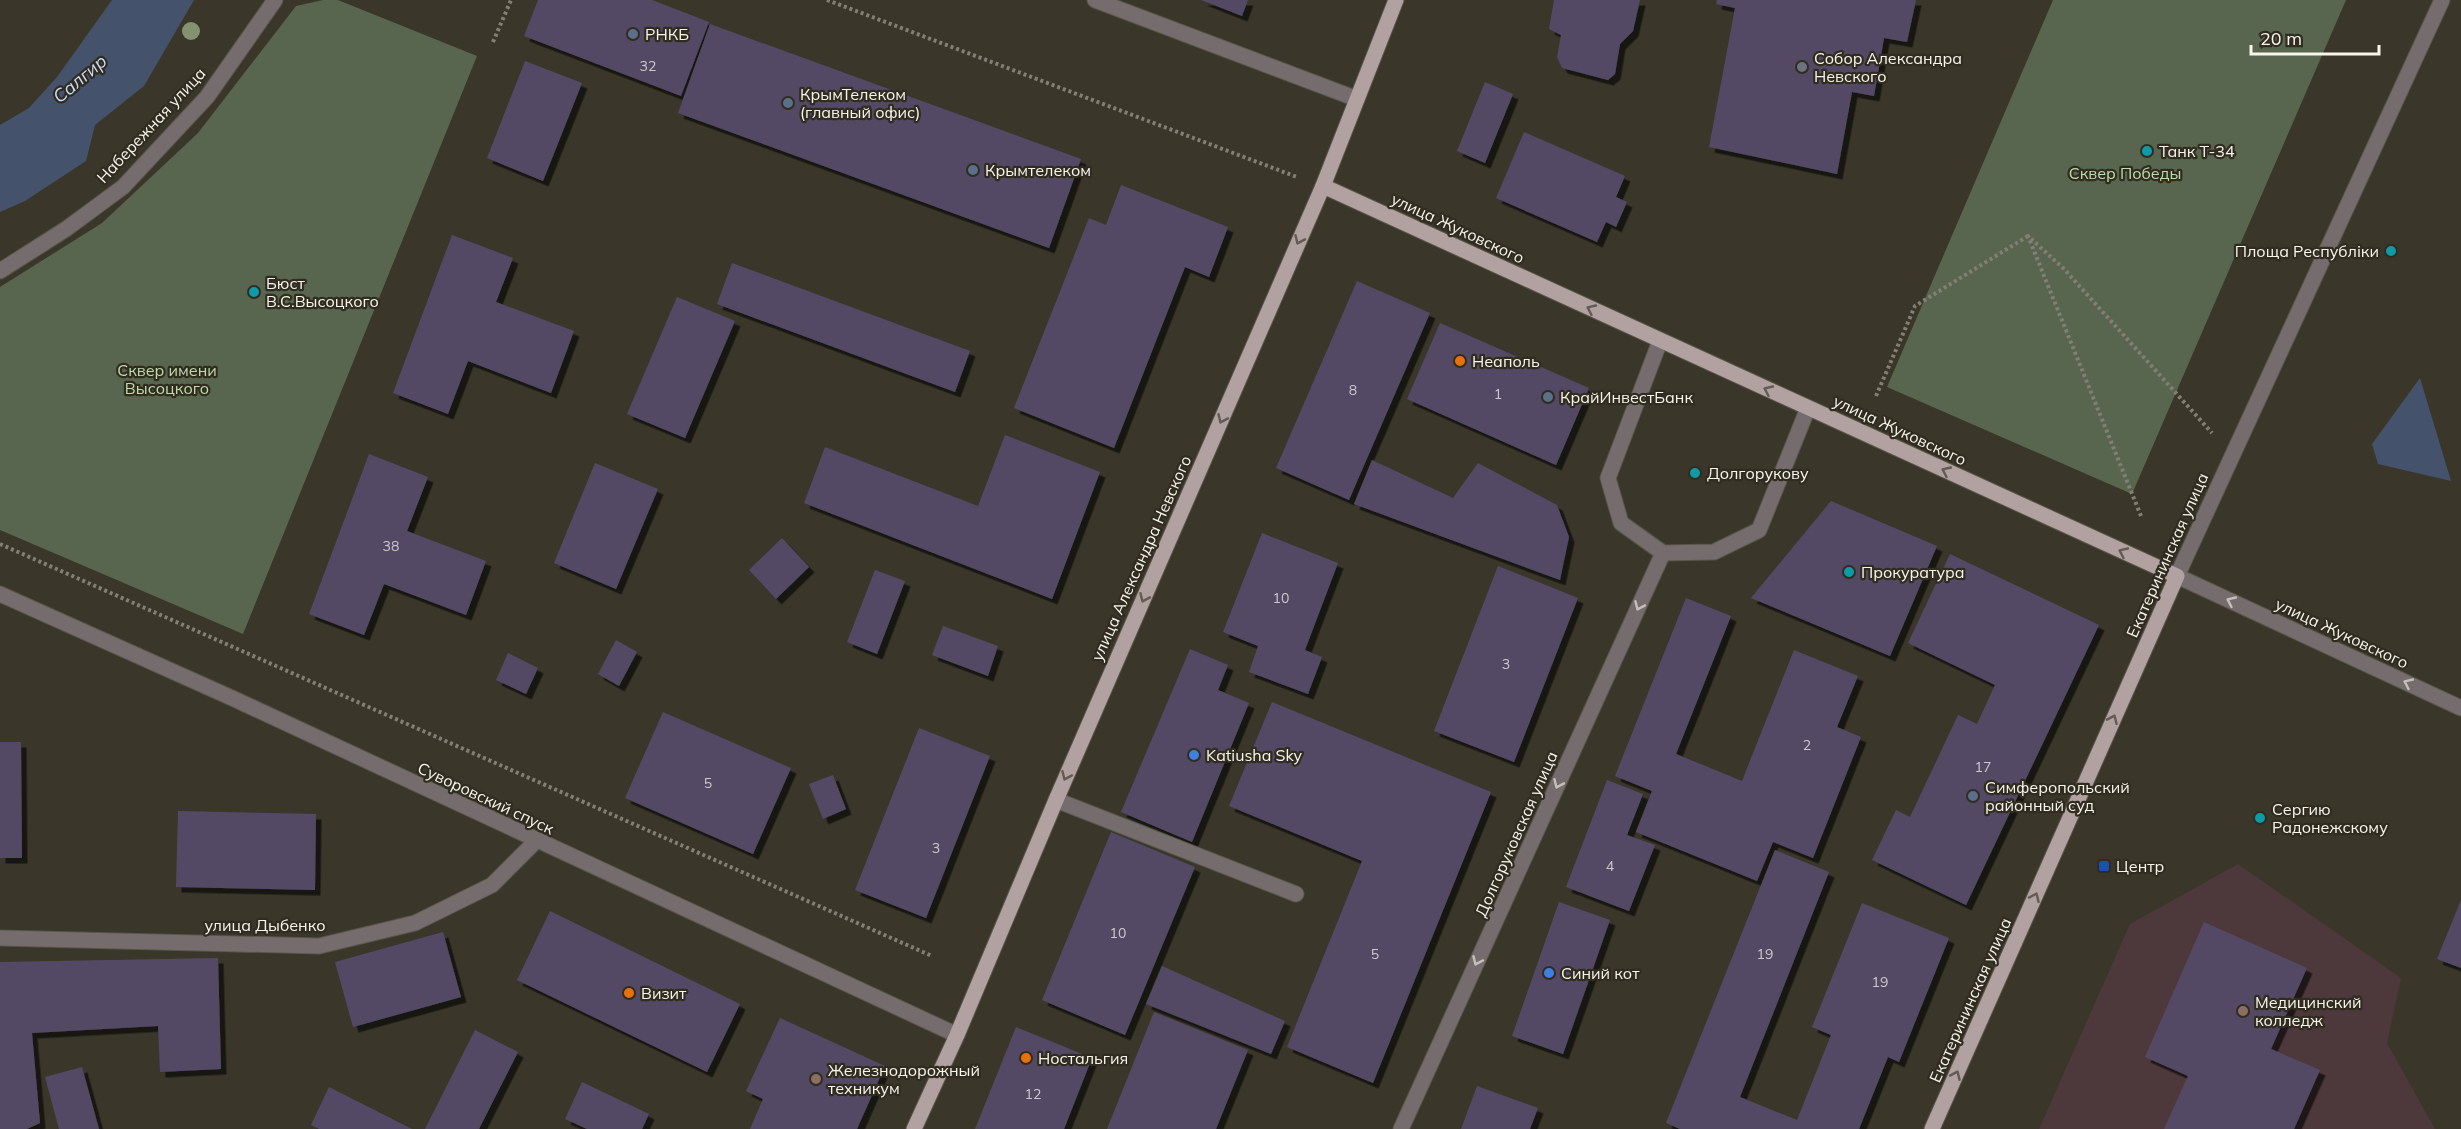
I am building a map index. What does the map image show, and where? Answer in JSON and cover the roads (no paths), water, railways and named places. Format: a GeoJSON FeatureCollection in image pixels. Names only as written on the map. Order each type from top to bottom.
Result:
{"type":"FeatureCollection","features":[{"type":"Feature","properties":{"kind":"main road","name":"улица Александра Невского"},"geometry":{"type":"LineString","coordinates":[[914,1129],[957,1035],[1056,800],[1323,186],[1396,0]]}},
{"type":"Feature","properties":{"kind":"main road","name":"улица Жуковского"},"geometry":{"type":"LineString","coordinates":[[1323,186],[2177,576]]}},
{"type":"Feature","properties":{"kind":"main road","name":"Екатерининская улица"},"geometry":{"type":"LineString","coordinates":[[1932,1129],[2177,576]]}},
{"type":"Feature","properties":{"kind":"street","name":"Набережная улица"},"geometry":{"type":"LineString","coordinates":[[0,271],[66,229],[123,187],[207,97],[275,0]]}},
{"type":"Feature","properties":{"kind":"street"},"geometry":{"type":"LineString","coordinates":[[1095,0],[1357,99]]}},
{"type":"Feature","properties":{"kind":"street","name":"Екатерининская улица"},"geometry":{"type":"LineString","coordinates":[[2177,576],[2442,0]]}},
{"type":"Feature","properties":{"kind":"street"},"geometry":{"type":"LineString","coordinates":[[1660,341],[1608,478],[1621,523],[1663,553],[1714,552],[1759,530],[1808,408]]}},
{"type":"Feature","properties":{"kind":"street","name":"Долгоруковская улица"},"geometry":{"type":"LineString","coordinates":[[1401,1129],[1663,553]]}},
{"type":"Feature","properties":{"kind":"street","name":"улица Жуковского"},"geometry":{"type":"LineString","coordinates":[[2177,576],[2461,708]]}},
{"type":"Feature","properties":{"kind":"street","name":"Суворовский спуск"},"geometry":{"type":"LineString","coordinates":[[0,594],[232,698],[957,1035]]}},
{"type":"Feature","properties":{"kind":"street"},"geometry":{"type":"LineString","coordinates":[[1056,800],[1296,894]]}},
{"type":"Feature","properties":{"kind":"street","name":"улица Дыбенко"},"geometry":{"type":"LineString","coordinates":[[0,939],[319,946],[415,923],[492,885],[536,841]]}},
{"type":"Feature","properties":{"kind":"water","name":"Салгир"},"geometry":{"type":"Polygon","coordinates":[[[112,0],[194,0],[144,86],[95,125],[86,161],[25,201],[0,212],[0,125],[29,108],[57,77],[112,0]]]}},
{"type":"Feature","properties":{"kind":"water"},"geometry":{"type":"Polygon","coordinates":[[[2420,378],[2451,481],[2378,464],[2372,444],[2420,378]]]}},
{"type":"Feature","properties":{"kind":"place","name":"РНКБ"},"geometry":{"type":"Point","coordinates":[633,34]}},
{"type":"Feature","properties":{"kind":"place","name":"Собор Александра Невского"},"geometry":{"type":"Point","coordinates":[1802,67]}},
{"type":"Feature","properties":{"kind":"place","name":"КрымТелеком (главный офис)"},"geometry":{"type":"Point","coordinates":[788,103]}},
{"type":"Feature","properties":{"kind":"place","name":"Танк Т-34"},"geometry":{"type":"Point","coordinates":[2147,151]}},
{"type":"Feature","properties":{"kind":"place","name":"Крымтелеком"},"geometry":{"type":"Point","coordinates":[973,170]}},
{"type":"Feature","properties":{"kind":"place","name":"Площа Республіки"},"geometry":{"type":"Point","coordinates":[2391,251]}},
{"type":"Feature","properties":{"kind":"place","name":"Бюст В.С.Высоцкого"},"geometry":{"type":"Point","coordinates":[254,292]}},
{"type":"Feature","properties":{"kind":"place","name":"Неаполь"},"geometry":{"type":"Point","coordinates":[1460,361]}},
{"type":"Feature","properties":{"kind":"place","name":"КрайИнвестБанк"},"geometry":{"type":"Point","coordinates":[1548,397]}},
{"type":"Feature","properties":{"kind":"place","name":"Долгорукову"},"geometry":{"type":"Point","coordinates":[1695,473]}},
{"type":"Feature","properties":{"kind":"place","name":"Прокуратура"},"geometry":{"type":"Point","coordinates":[1849,572]}},
{"type":"Feature","properties":{"kind":"place","name":"Katiusha Sky"},"geometry":{"type":"Point","coordinates":[1194,755]}},
{"type":"Feature","properties":{"kind":"place","name":"Симферопольский районный суд"},"geometry":{"type":"Point","coordinates":[1973,796]}},
{"type":"Feature","properties":{"kind":"place","name":"Сергию Радонежскому"},"geometry":{"type":"Point","coordinates":[2260,818]}},
{"type":"Feature","properties":{"kind":"place","name":"Центр"},"geometry":{"type":"Point","coordinates":[2104,866]}},
{"type":"Feature","properties":{"kind":"place","name":"Синий кот"},"geometry":{"type":"Point","coordinates":[1549,973]}},
{"type":"Feature","properties":{"kind":"place","name":"Визит"},"geometry":{"type":"Point","coordinates":[629,993]}},
{"type":"Feature","properties":{"kind":"place","name":"Медицинский колледж"},"geometry":{"type":"Point","coordinates":[2243,1011]}},
{"type":"Feature","properties":{"kind":"place","name":"Ностальгия"},"geometry":{"type":"Point","coordinates":[1026,1058]}},
{"type":"Feature","properties":{"kind":"place","name":"Железнодорожный техникум"},"geometry":{"type":"Point","coordinates":[816,1079]}},
{"type":"Feature","properties":{"kind":"park label","name":"Сквер Победы"},"geometry":{"type":"Point","coordinates":[2125,173]}},
{"type":"Feature","properties":{"kind":"park label","name":"Сквер имени Высоцкого"},"geometry":{"type":"Point","coordinates":[167,379]}}]}
